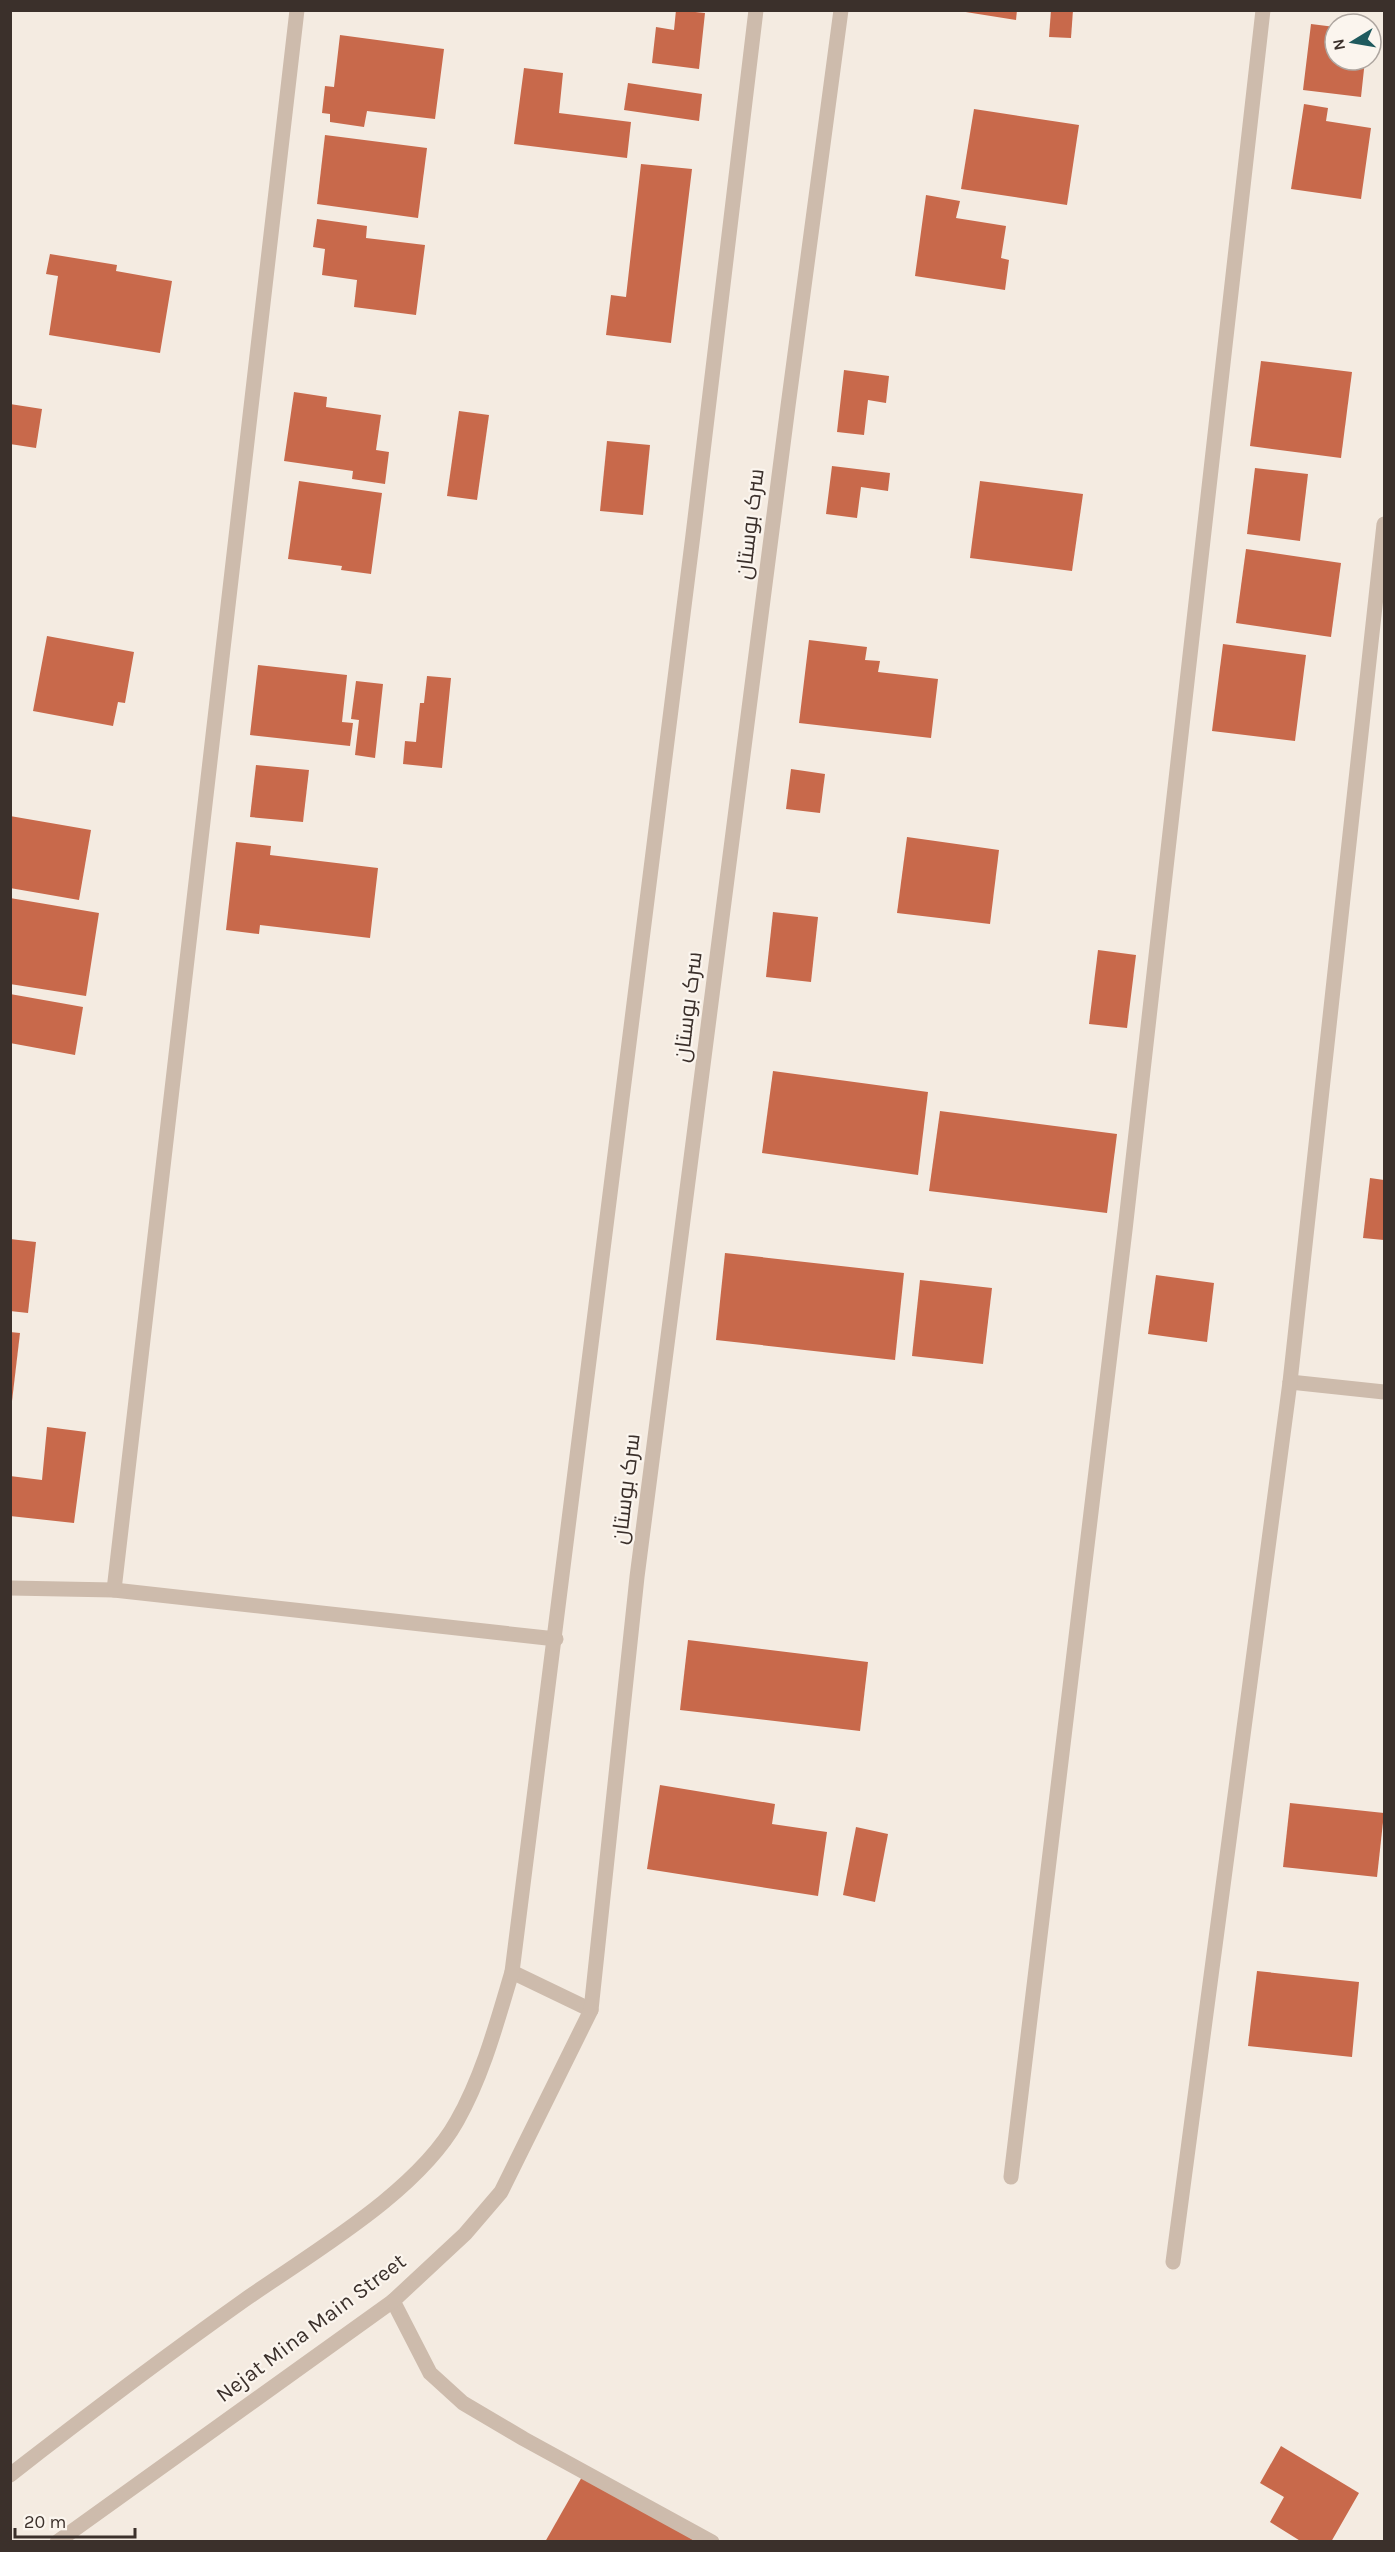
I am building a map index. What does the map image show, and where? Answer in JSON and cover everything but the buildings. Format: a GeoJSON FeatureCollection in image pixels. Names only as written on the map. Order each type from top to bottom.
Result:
{"type":"FeatureCollection","features":[{"type":"Feature","properties":{"kind":"street"},"geometry":{"type":"LineString","coordinates":[[114,1590],[297,10]]}},
{"type":"Feature","properties":{"kind":"street"},"geometry":{"type":"LineString","coordinates":[[10,2475],[101,2403],[370,2212],[420,2171],[457,2121],[486,2055],[512,1972],[556,1639],[756,10]]}},
{"type":"Feature","properties":{"kind":"street","name":"سرک بوستان"},"geometry":{"type":"LineString","coordinates":[[591,2010],[637,1576],[841,10]]}},
{"type":"Feature","properties":{"kind":"street"},"geometry":{"type":"LineString","coordinates":[[1011,2177],[1123,1241],[1263,10]]}},
{"type":"Feature","properties":{"kind":"street"},"geometry":{"type":"LineString","coordinates":[[1173,2262],[1290,1382],[1384,524]]}},
{"type":"Feature","properties":{"kind":"street"},"geometry":{"type":"LineString","coordinates":[[1290,1382],[1384,1392]]}},
{"type":"Feature","properties":{"kind":"street"},"geometry":{"type":"LineString","coordinates":[[10,1588],[114,1590],[556,1639]]}},
{"type":"Feature","properties":{"kind":"street"},"geometry":{"type":"LineString","coordinates":[[512,1972],[591,2010]]}},
{"type":"Feature","properties":{"kind":"street","name":"Nejat Mina Main Street"},"geometry":{"type":"LineString","coordinates":[[57,2541],[393,2301],[465,2234],[501,2192],[591,2010]]}},
{"type":"Feature","properties":{"kind":"street"},"geometry":{"type":"LineString","coordinates":[[393,2301],[430,2373],[463,2403],[524,2439],[712,2541]]}}]}
